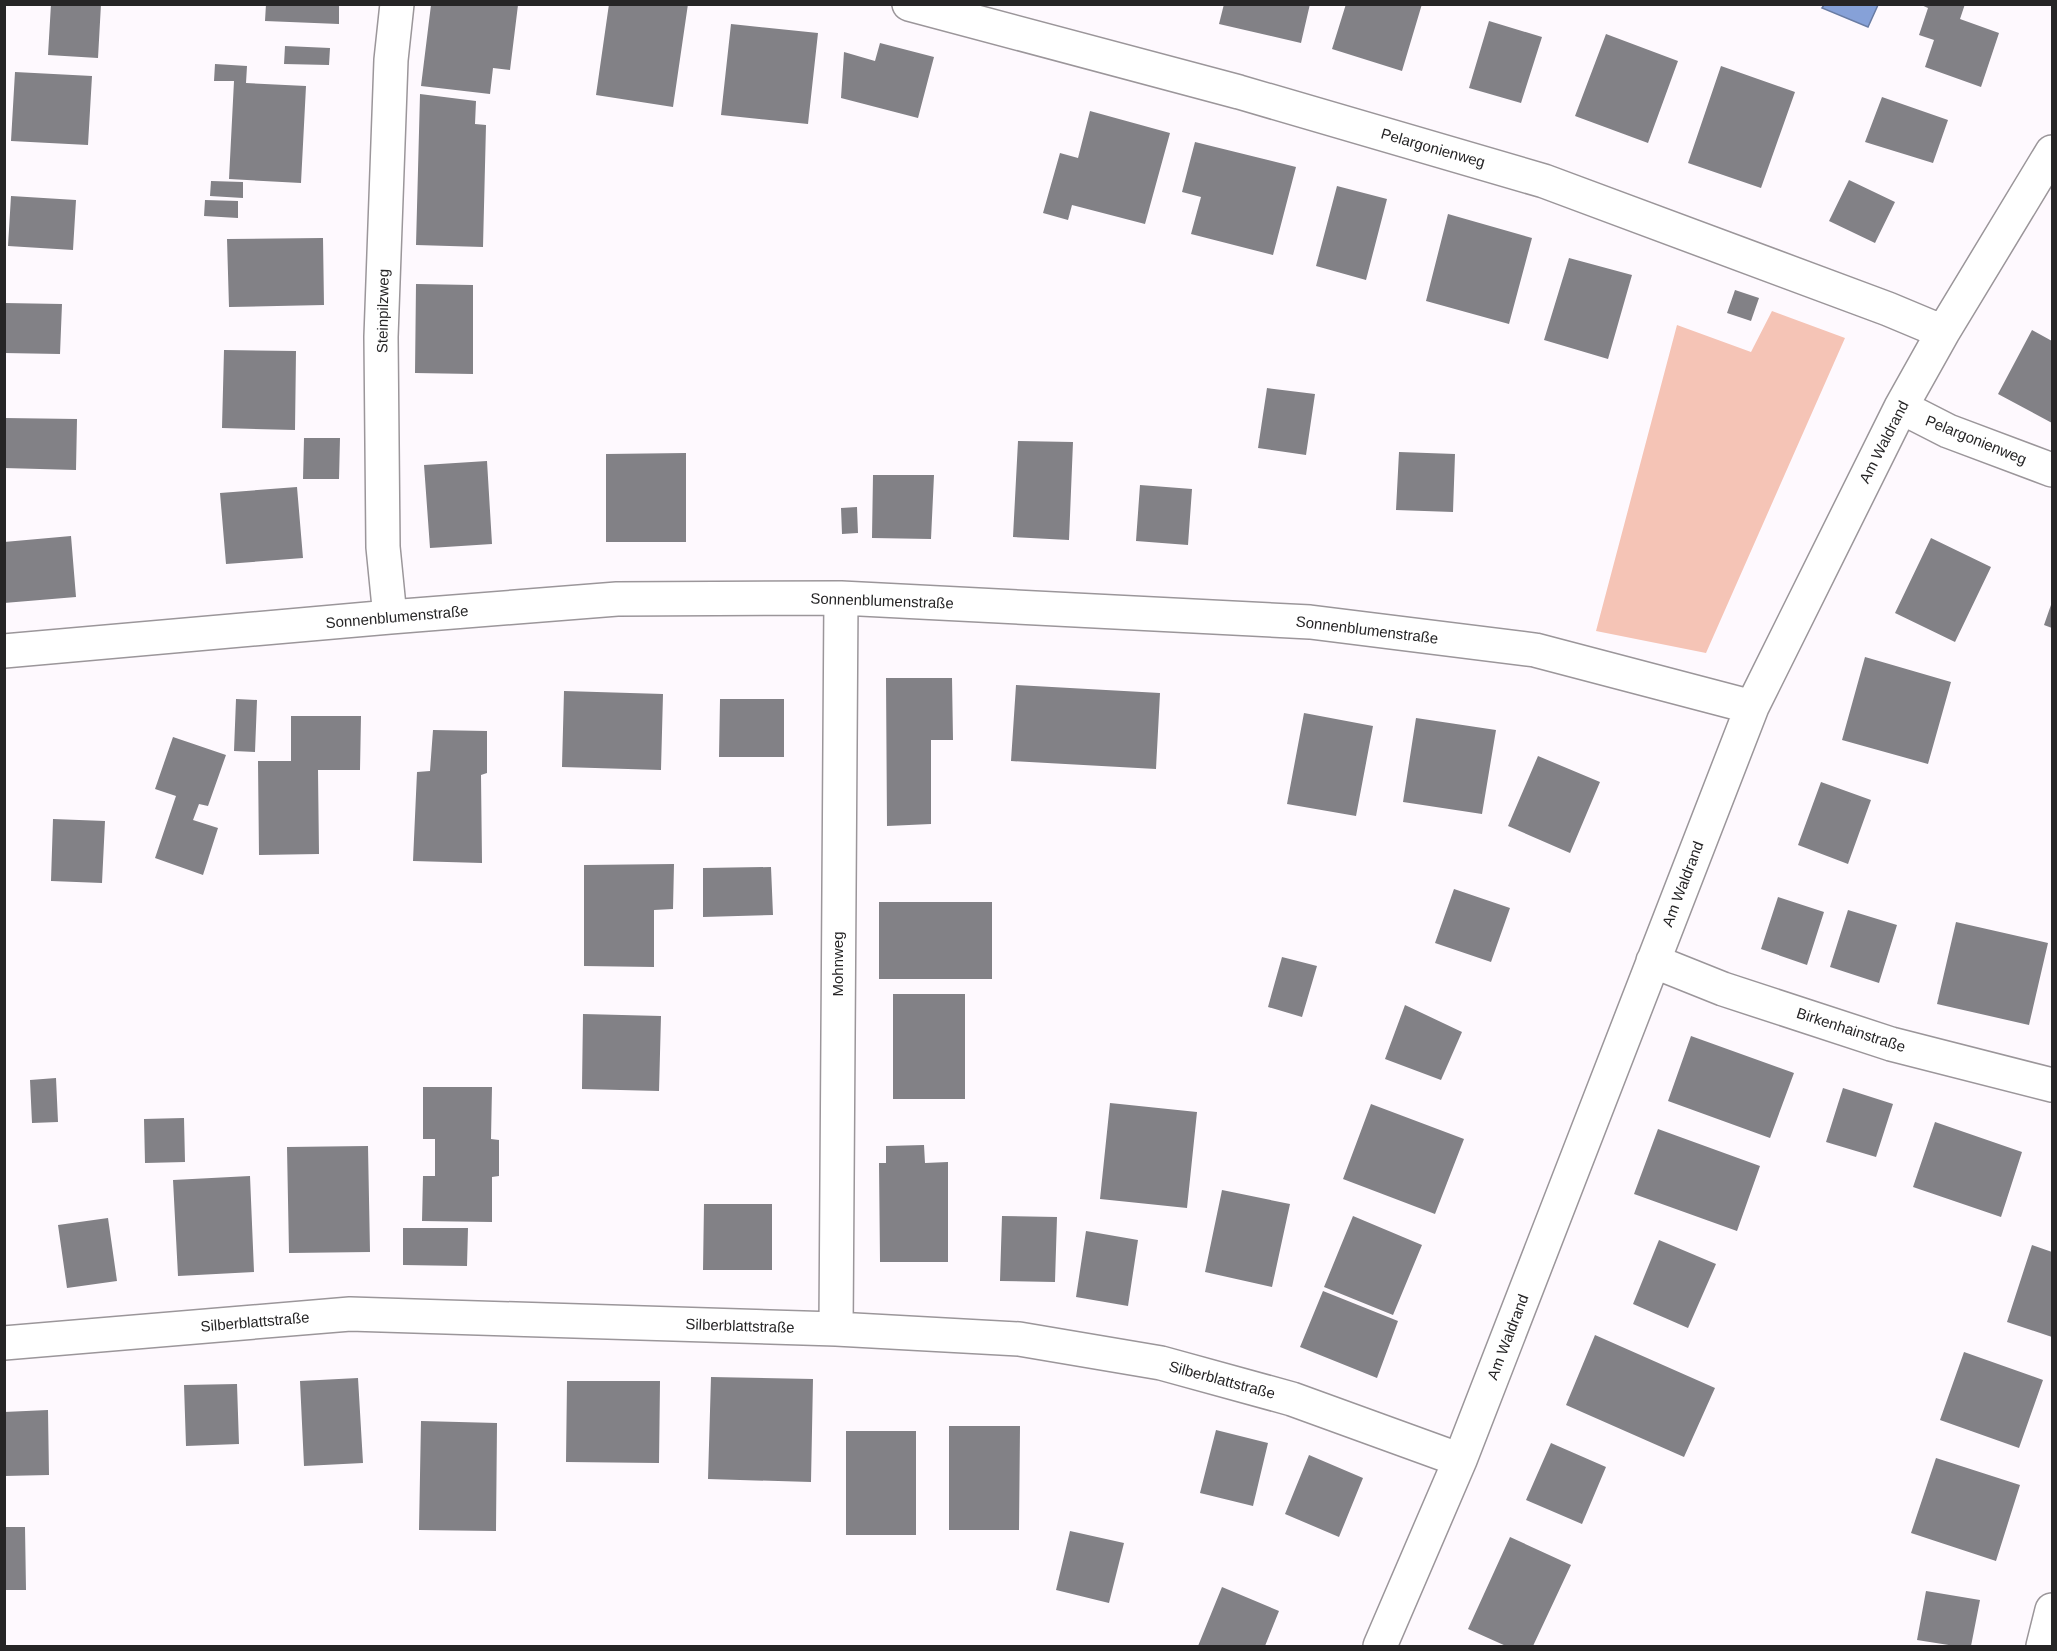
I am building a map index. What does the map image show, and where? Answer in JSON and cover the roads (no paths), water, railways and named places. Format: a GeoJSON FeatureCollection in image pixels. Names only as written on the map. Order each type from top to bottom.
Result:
{"type":"FeatureCollection","features":[{"type":"Feature","properties":{"kind":"street","name":"Steinpilzweg"},"geometry":{"type":"LineString","coordinates":[[390,617],[383,547],[381,337],[391,60],[397,4]]}},
{"type":"Feature","properties":{"kind":"street","name":"Pelargonienweg"},"geometry":{"type":"LineString","coordinates":[[909,4],[1239,92],[1544,181],[1888,309],[1943,332]]}},
{"type":"Feature","properties":{"kind":"street","name":"Am Waldrand"},"geometry":{"type":"LineString","coordinates":[[1380,1647],[1460,1460],[1752,707],[1901,407],[1943,332],[2052,152]]}},
{"type":"Feature","properties":{"kind":"street","name":"Pelargonienweg"},"geometry":{"type":"LineString","coordinates":[[1901,407],[1948,431],[2052,470]]}},
{"type":"Feature","properties":{"kind":"street","name":"Sonnenblumenstraße"},"geometry":{"type":"LineString","coordinates":[[4,651],[617,599],[841,598],[1310,622],[1535,650],[1752,707]]}},
{"type":"Feature","properties":{"kind":"street","name":"Mohnweg"},"geometry":{"type":"LineString","coordinates":[[836,1329],[841,598]]}},
{"type":"Feature","properties":{"kind":"street","name":"Birkenhainstraße"},"geometry":{"type":"LineString","coordinates":[[1653,961],[1723,989],[1891,1044],[2052,1085]]}},
{"type":"Feature","properties":{"kind":"street","name":"Silberblattstraße"},"geometry":{"type":"LineString","coordinates":[[4,1343],[350,1314],[836,1329],[1019,1339],[1161,1363],[1292,1399],[1460,1460]]}},
{"type":"Feature","properties":{"kind":"street"},"geometry":{"type":"LineString","coordinates":[[2043,1647],[2052,1610]]}},
{"type":"Feature","properties":{"kind":"water"},"geometry":{"type":"Polygon","coordinates":[[[1824,4],[1878,5],[1868,27],[1822,8],[1824,4]]]}}]}
